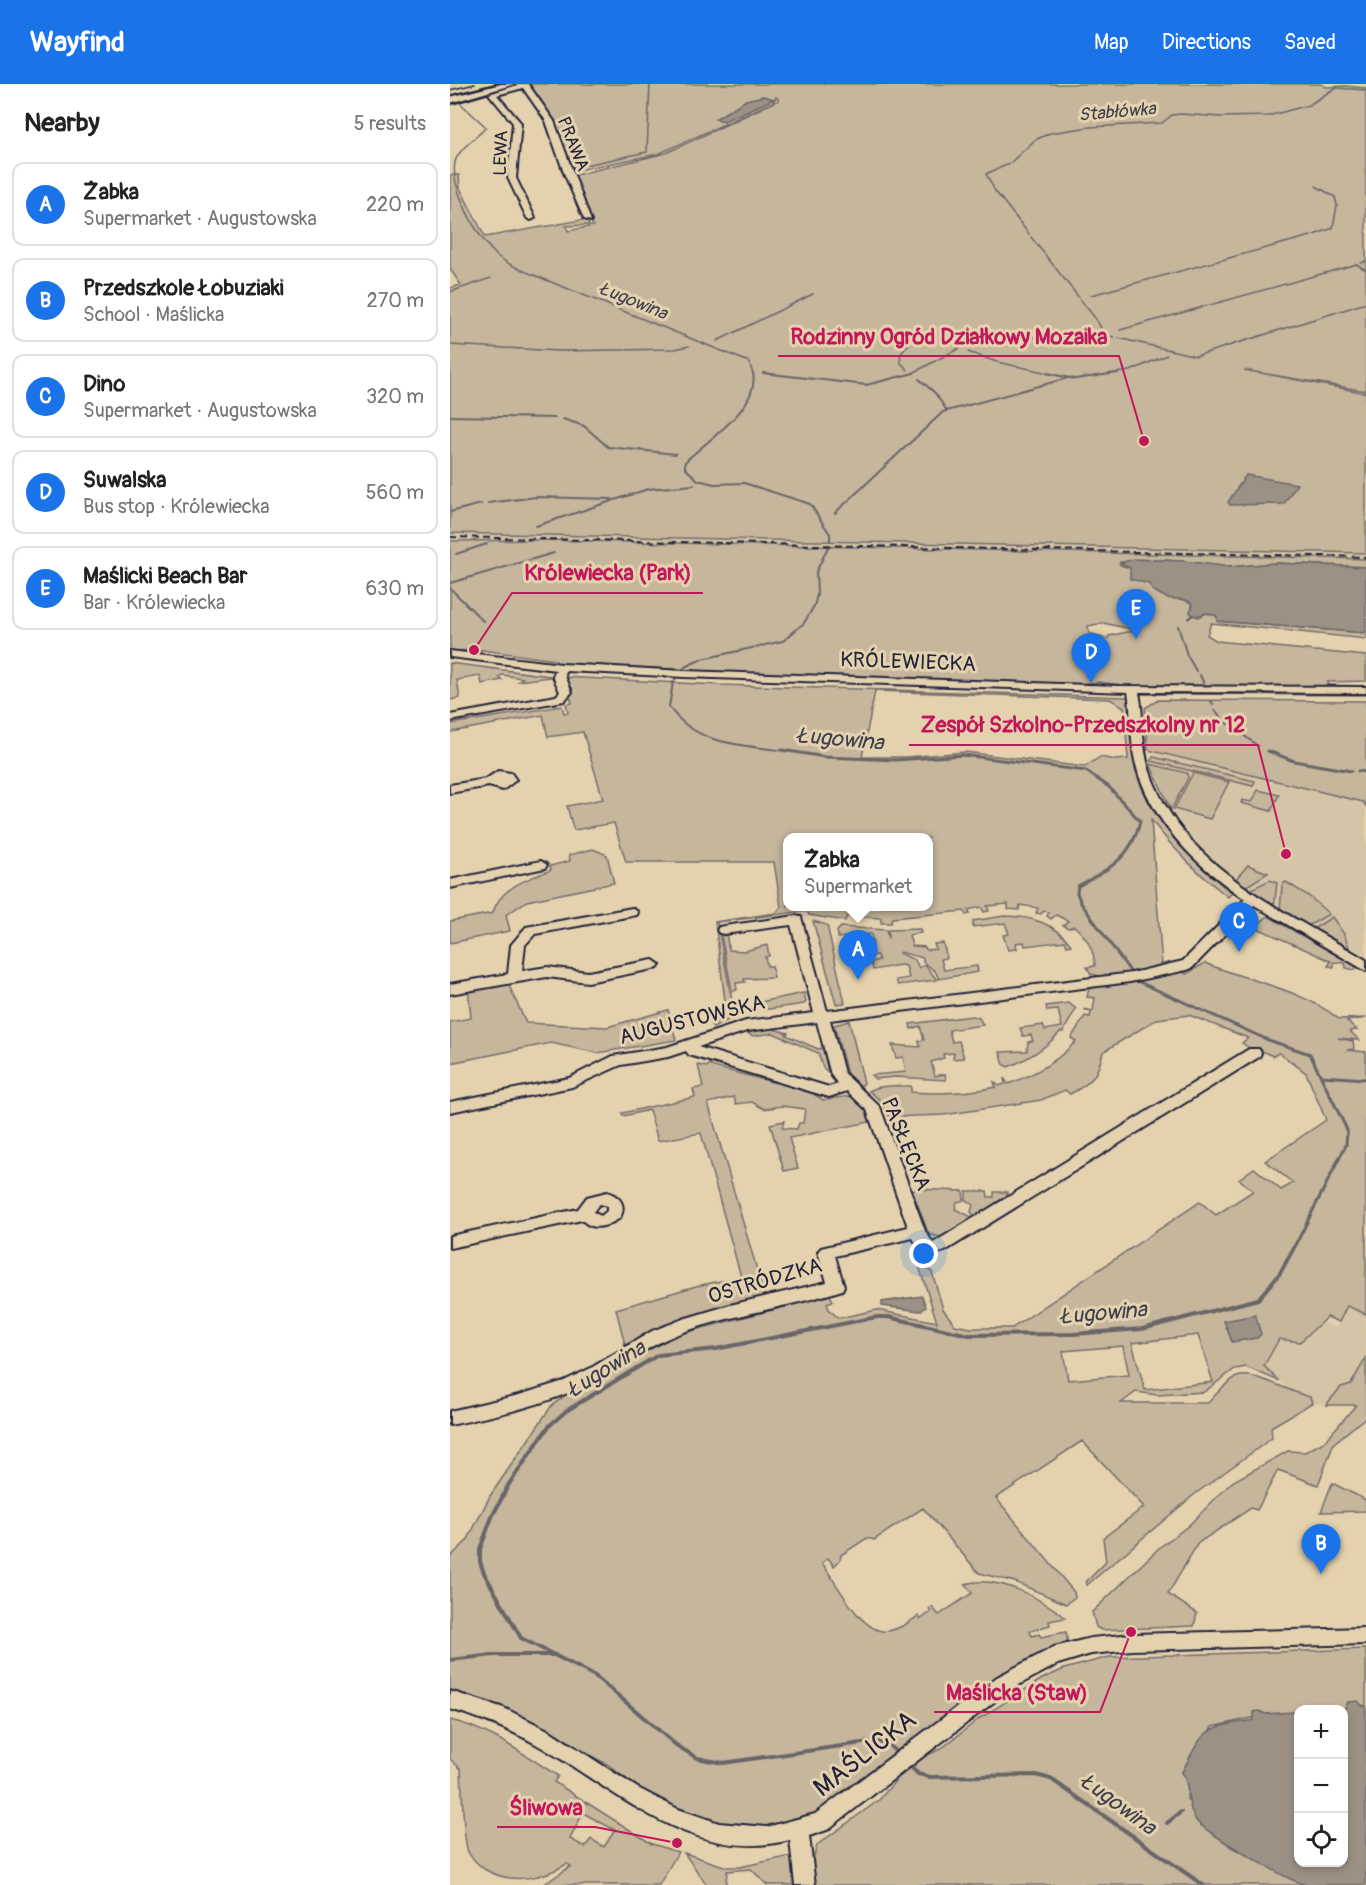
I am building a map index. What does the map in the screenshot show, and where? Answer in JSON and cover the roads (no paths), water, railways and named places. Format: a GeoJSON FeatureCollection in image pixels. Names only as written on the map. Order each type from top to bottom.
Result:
{"type":"FeatureCollection","features":[{"type":"Feature","properties":{"kind":"main road"},"geometry":{"type":"LineString","coordinates":[[450,98],[511,84]]}},
{"type":"Feature","properties":{"kind":"main road"},"geometry":{"type":"LineString","coordinates":[[450,98],[494,89]]}},
{"type":"Feature","properties":{"kind":"street"},"geometry":{"type":"LineString","coordinates":[[494,89],[525,85]]}},
{"type":"Feature","properties":{"kind":"street","name":"PRAWA"},"geometry":{"type":"LineString","coordinates":[[525,85],[550,121],[568,173],[588,219]]}},
{"type":"Feature","properties":{"kind":"street","name":"LEWA"},"geometry":{"type":"LineString","coordinates":[[494,89],[517,123],[512,178],[531,218]]}},
{"type":"Feature","properties":{"kind":"street","name":"KRÓLEWIECKA"},"geometry":{"type":"LineString","coordinates":[[450,654],[562,667],[679,674],[1133,689],[1366,690]]}},
{"type":"Feature","properties":{"kind":"street"},"geometry":{"type":"LineString","coordinates":[[450,718],[560,699],[566,692],[559,676],[562,667]]}},
{"type":"Feature","properties":{"kind":"street"},"geometry":{"type":"LineString","coordinates":[[1133,689],[1143,769],[1156,801],[1167,819],[1196,854],[1251,900],[1366,966]]}},
{"type":"Feature","properties":{"kind":"street"},"geometry":{"type":"LineString","coordinates":[[450,789],[492,782]]}},
{"type":"Feature","properties":{"kind":"street"},"geometry":{"type":"LineString","coordinates":[[450,884],[541,865]]}},
{"type":"Feature","properties":{"kind":"street","name":"AUGUSTOWSKA"},"geometry":{"type":"LineString","coordinates":[[450,1107],[572,1082],[618,1060],[658,1054],[746,1026],[1134,976],[1187,965],[1251,900]]}},
{"type":"Feature","properties":{"kind":"street"},"geometry":{"type":"LineString","coordinates":[[515,977],[515,950],[519,940],[531,930],[632,912]]}},
{"type":"Feature","properties":{"kind":"street","name":"PASŁĘCKA"},"geometry":{"type":"LineString","coordinates":[[724,930],[796,920],[838,1075],[847,1086],[865,1098],[873,1107],[917,1231]]}},
{"type":"Feature","properties":{"kind":"street"},"geometry":{"type":"LineString","coordinates":[[450,989],[547,972],[588,977],[653,964]]}},
{"type":"Feature","properties":{"kind":"street"},"geometry":{"type":"LineString","coordinates":[[689,1045],[693,1052],[827,1092],[840,1090],[847,1086]]}},
{"type":"Feature","properties":{"kind":"street"},"geometry":{"type":"LineString","coordinates":[[917,1231],[926,1246],[940,1247],[1254,1053]]}},
{"type":"Feature","properties":{"kind":"street"},"geometry":{"type":"LineString","coordinates":[[450,1242],[585,1213]]}},
{"type":"Feature","properties":{"kind":"street","name":"OSTRÓDZKA"},"geometry":{"type":"LineString","coordinates":[[450,1418],[523,1401],[562,1389],[592,1375],[642,1344],[677,1328],[836,1286],[826,1252],[917,1231]]}},
{"type":"Feature","properties":{"kind":"street","name":"MAŚLICKA"},"geometry":{"type":"LineString","coordinates":[[450,1700],[480,1709],[527,1732],[645,1807],[689,1832],[723,1841],[756,1843],[799,1834],[837,1812],[955,1718],[1018,1674],[1054,1656],[1091,1646],[1174,1641],[1366,1636]]}},
{"type":"Feature","properties":{"kind":"street"},"geometry":{"type":"LineString","coordinates":[[799,1834],[805,1885]]}},
{"type":"Feature","properties":{"kind":"waterway"},"geometry":{"type":"LineString","coordinates":[[571,168],[647,152],[650,84]]}},
{"type":"Feature","properties":{"kind":"waterway","name":"Stabłówka"},"geometry":{"type":"LineString","coordinates":[[1029,234],[995,191],[986,174],[1009,164],[1035,140],[1050,133],[1090,127],[1162,123],[1172,115],[1181,114],[1220,117],[1268,116],[1309,105],[1335,88],[1366,90]]}},
{"type":"Feature","properties":{"kind":"waterway","name":"Ługowina"},"geometry":{"type":"LineString","coordinates":[[459,102],[486,127],[457,157],[455,162],[457,185],[474,225],[496,255],[529,273],[749,362],[753,374]]}},
{"type":"Feature","properties":{"kind":"waterway"},"geometry":{"type":"LineString","coordinates":[[1314,235],[1333,228],[1337,205],[1335,197],[1316,186]]}},
{"type":"Feature","properties":{"kind":"waterway"},"geometry":{"type":"LineString","coordinates":[[1091,295],[1311,236]]}},
{"type":"Feature","properties":{"kind":"waterway","name":"Stabłówka"},"geometry":{"type":"LineString","coordinates":[[1031,237],[1095,318],[1101,328],[1100,333]]}},
{"type":"Feature","properties":{"kind":"waterway"},"geometry":{"type":"LineString","coordinates":[[1361,263],[1366,261]]}},
{"type":"Feature","properties":{"kind":"waterway"},"geometry":{"type":"LineString","coordinates":[[1120,330],[1356,264]]}},
{"type":"Feature","properties":{"kind":"waterway"},"geometry":{"type":"LineString","coordinates":[[1356,264],[1366,270]]}},
{"type":"Feature","properties":{"kind":"waterway"},"geometry":{"type":"LineString","coordinates":[[450,292],[491,278]]}},
{"type":"Feature","properties":{"kind":"waterway"},"geometry":{"type":"LineString","coordinates":[[717,341],[813,294]]}},
{"type":"Feature","properties":{"kind":"waterway"},"geometry":{"type":"LineString","coordinates":[[1118,338],[1196,356],[1366,303]]}},
{"type":"Feature","properties":{"kind":"waterway","name":"Stabłówka"},"geometry":{"type":"LineString","coordinates":[[1097,333],[1114,337]]}},
{"type":"Feature","properties":{"kind":"waterway"},"geometry":{"type":"LineString","coordinates":[[904,334],[911,341],[900,355],[901,363],[908,370]]}},
{"type":"Feature","properties":{"kind":"waterway","name":"Stabłówka"},"geometry":{"type":"LineString","coordinates":[[912,374],[965,345],[1015,338],[1090,334]]}},
{"type":"Feature","properties":{"kind":"waterway"},"geometry":{"type":"LineString","coordinates":[[450,345],[558,351],[675,349],[689,346]]}},
{"type":"Feature","properties":{"kind":"waterway"},"geometry":{"type":"LineString","coordinates":[[968,352],[997,362],[1053,374]]}},
{"type":"Feature","properties":{"kind":"waterway"},"geometry":{"type":"LineString","coordinates":[[1108,374],[1130,371],[1167,355]]}},
{"type":"Feature","properties":{"kind":"waterway","name":"Stabłówka"},"geometry":{"type":"LineString","coordinates":[[774,374],[763,373],[866,385],[912,374]]}},
{"type":"Feature","properties":{"kind":"waterway"},"geometry":{"type":"LineString","coordinates":[[1046,373],[1075,379],[1118,373]]}},
{"type":"Feature","properties":{"kind":"waterway","name":"Ługowina"},"geometry":{"type":"LineString","coordinates":[[753,374],[753,386],[740,411],[685,462],[685,468],[698,480],[714,484],[744,483],[810,504],[830,534],[830,541]]}},
{"type":"Feature","properties":{"kind":"waterway"},"geometry":{"type":"LineString","coordinates":[[947,411],[1068,378]]}},
{"type":"Feature","properties":{"kind":"waterway"},"geometry":{"type":"LineString","coordinates":[[919,379],[935,393],[947,411]]}},
{"type":"Feature","properties":{"kind":"waterway"},"geometry":{"type":"LineString","coordinates":[[835,513],[943,412],[947,411]]}},
{"type":"Feature","properties":{"kind":"waterway"},"geometry":{"type":"LineString","coordinates":[[450,416],[555,418]]}},
{"type":"Feature","properties":{"kind":"waterway"},"geometry":{"type":"LineString","coordinates":[[563,419],[584,426],[608,447],[676,454]]}},
{"type":"Feature","properties":{"kind":"waterway"},"geometry":{"type":"LineString","coordinates":[[536,526],[648,489],[694,485]]}},
{"type":"Feature","properties":{"kind":"waterway"},"geometry":{"type":"LineString","coordinates":[[488,503],[536,497],[612,499]]}},
{"type":"Feature","properties":{"kind":"waterway"},"geometry":{"type":"LineString","coordinates":[[450,512],[481,504]]}},
{"type":"Feature","properties":{"kind":"waterway"},"geometry":{"type":"LineString","coordinates":[[456,554],[487,544]]}},
{"type":"Feature","properties":{"kind":"waterway","name":"Ługowina"},"geometry":{"type":"LineString","coordinates":[[792,752],[724,742],[694,730],[669,707],[673,682],[685,667],[702,659],[783,641],[804,623],[814,606],[817,595],[816,572],[828,547]]}},
{"type":"Feature","properties":{"kind":"waterway"},"geometry":{"type":"LineString","coordinates":[[450,583],[554,553]]}},
{"type":"Feature","properties":{"kind":"waterway"},"geometry":{"type":"LineString","coordinates":[[450,588],[483,621]]}},
{"type":"Feature","properties":{"kind":"waterway"},"geometry":{"type":"LineString","coordinates":[[1188,619],[1193,615]]}},
{"type":"Feature","properties":{"kind":"waterway"},"geometry":{"type":"LineString","coordinates":[[1178,626],[1187,655],[1196,671]]}},
{"type":"Feature","properties":{"kind":"waterway"},"geometry":{"type":"LineString","coordinates":[[1200,675],[1204,684]]}},
{"type":"Feature","properties":{"kind":"waterway"},"geometry":{"type":"LineString","coordinates":[[1215,710],[1224,721],[1258,746]]}},
{"type":"Feature","properties":{"kind":"waterway","name":"Ługowina"},"geometry":{"type":"LineString","coordinates":[[782,750],[825,757],[896,760],[963,755],[1086,771],[1109,787],[1140,821],[1125,854],[1109,868],[1078,886],[1077,893],[1081,903],[1137,981],[1268,1040],[1310,1054],[1347,1130],[1346,1145],[1296,1244]]}},
{"type":"Feature","properties":{"kind":"waterway"},"geometry":{"type":"LineString","coordinates":[[1268,751],[1294,761],[1351,771]]}},
{"type":"Feature","properties":{"kind":"waterway"},"geometry":{"type":"LineString","coordinates":[[1358,771],[1366,772]]}},
{"type":"Feature","properties":{"kind":"waterway"},"geometry":{"type":"LineString","coordinates":[[1322,1076],[1366,1079]]}},
{"type":"Feature","properties":{"kind":"waterway","name":"Ługowina"},"geometry":{"type":"LineString","coordinates":[[554,1655],[521,1638],[484,1573],[480,1562],[480,1549],[492,1517],[509,1484],[549,1426],[566,1411],[658,1355],[716,1349],[877,1317],[888,1317],[969,1335],[1073,1334],[1142,1329],[1258,1299],[1280,1273],[1297,1242]]}},
{"type":"Feature","properties":{"kind":"waterway"},"geometry":{"type":"LineString","coordinates":[[450,1660],[494,1655],[554,1655]]}},
{"type":"Feature","properties":{"kind":"waterway","name":"Ługowina"},"geometry":{"type":"LineString","coordinates":[[554,1655],[595,1676],[676,1745],[697,1758],[723,1763],[876,1741],[889,1745],[898,1754]]}},
{"type":"Feature","properties":{"kind":"waterway","name":"Ługowina"},"geometry":{"type":"LineString","coordinates":[[909,1765],[918,1774],[930,1777],[1036,1775],[1051,1779],[1203,1885]]}},
{"type":"Feature","properties":{"kind":"waterway"},"geometry":{"type":"LineString","coordinates":[[1167,1823],[1181,1812]]}},
{"type":"Feature","properties":{"kind":"tram line"},"geometry":{"type":"LineString","coordinates":[[450,90],[475,84]]}},
{"type":"Feature","properties":{"kind":"railway"},"geometry":{"type":"LineString","coordinates":[[450,537],[1366,557]]}},
{"type":"Feature","properties":{"kind":"place","name":"Rodzinny Ogród Działkowy Mozaika"},"geometry":{"type":"Point","coordinates":[1144,441]}},
{"type":"Feature","properties":{"kind":"place","name":"Maślicki Beach Bar"},"geometry":{"type":"Point","coordinates":[1136,639]}},
{"type":"Feature","properties":{"kind":"place","name":"Królewiecka (Park)"},"geometry":{"type":"Point","coordinates":[474,650]}},
{"type":"Feature","properties":{"kind":"place","name":"Suwalska"},"geometry":{"type":"Point","coordinates":[1091,683]}},
{"type":"Feature","properties":{"kind":"place","name":"Zespół Szkolno-Przedszkolny nr 12"},"geometry":{"type":"Point","coordinates":[1286,854]}},
{"type":"Feature","properties":{"kind":"place","name":"Dino"},"geometry":{"type":"Point","coordinates":[1239,952]}},
{"type":"Feature","properties":{"kind":"place","name":"Żabka"},"geometry":{"type":"Point","coordinates":[858,980]}},
{"type":"Feature","properties":{"kind":"place","name":"Przedszkole Łobuziaki"},"geometry":{"type":"Point","coordinates":[1321,1574]}},
{"type":"Feature","properties":{"kind":"place","name":"Maślicka (Staw)"},"geometry":{"type":"Point","coordinates":[1131,1632]}},
{"type":"Feature","properties":{"kind":"place","name":"Śliwowa"},"geometry":{"type":"Point","coordinates":[677,1843]}}]}
